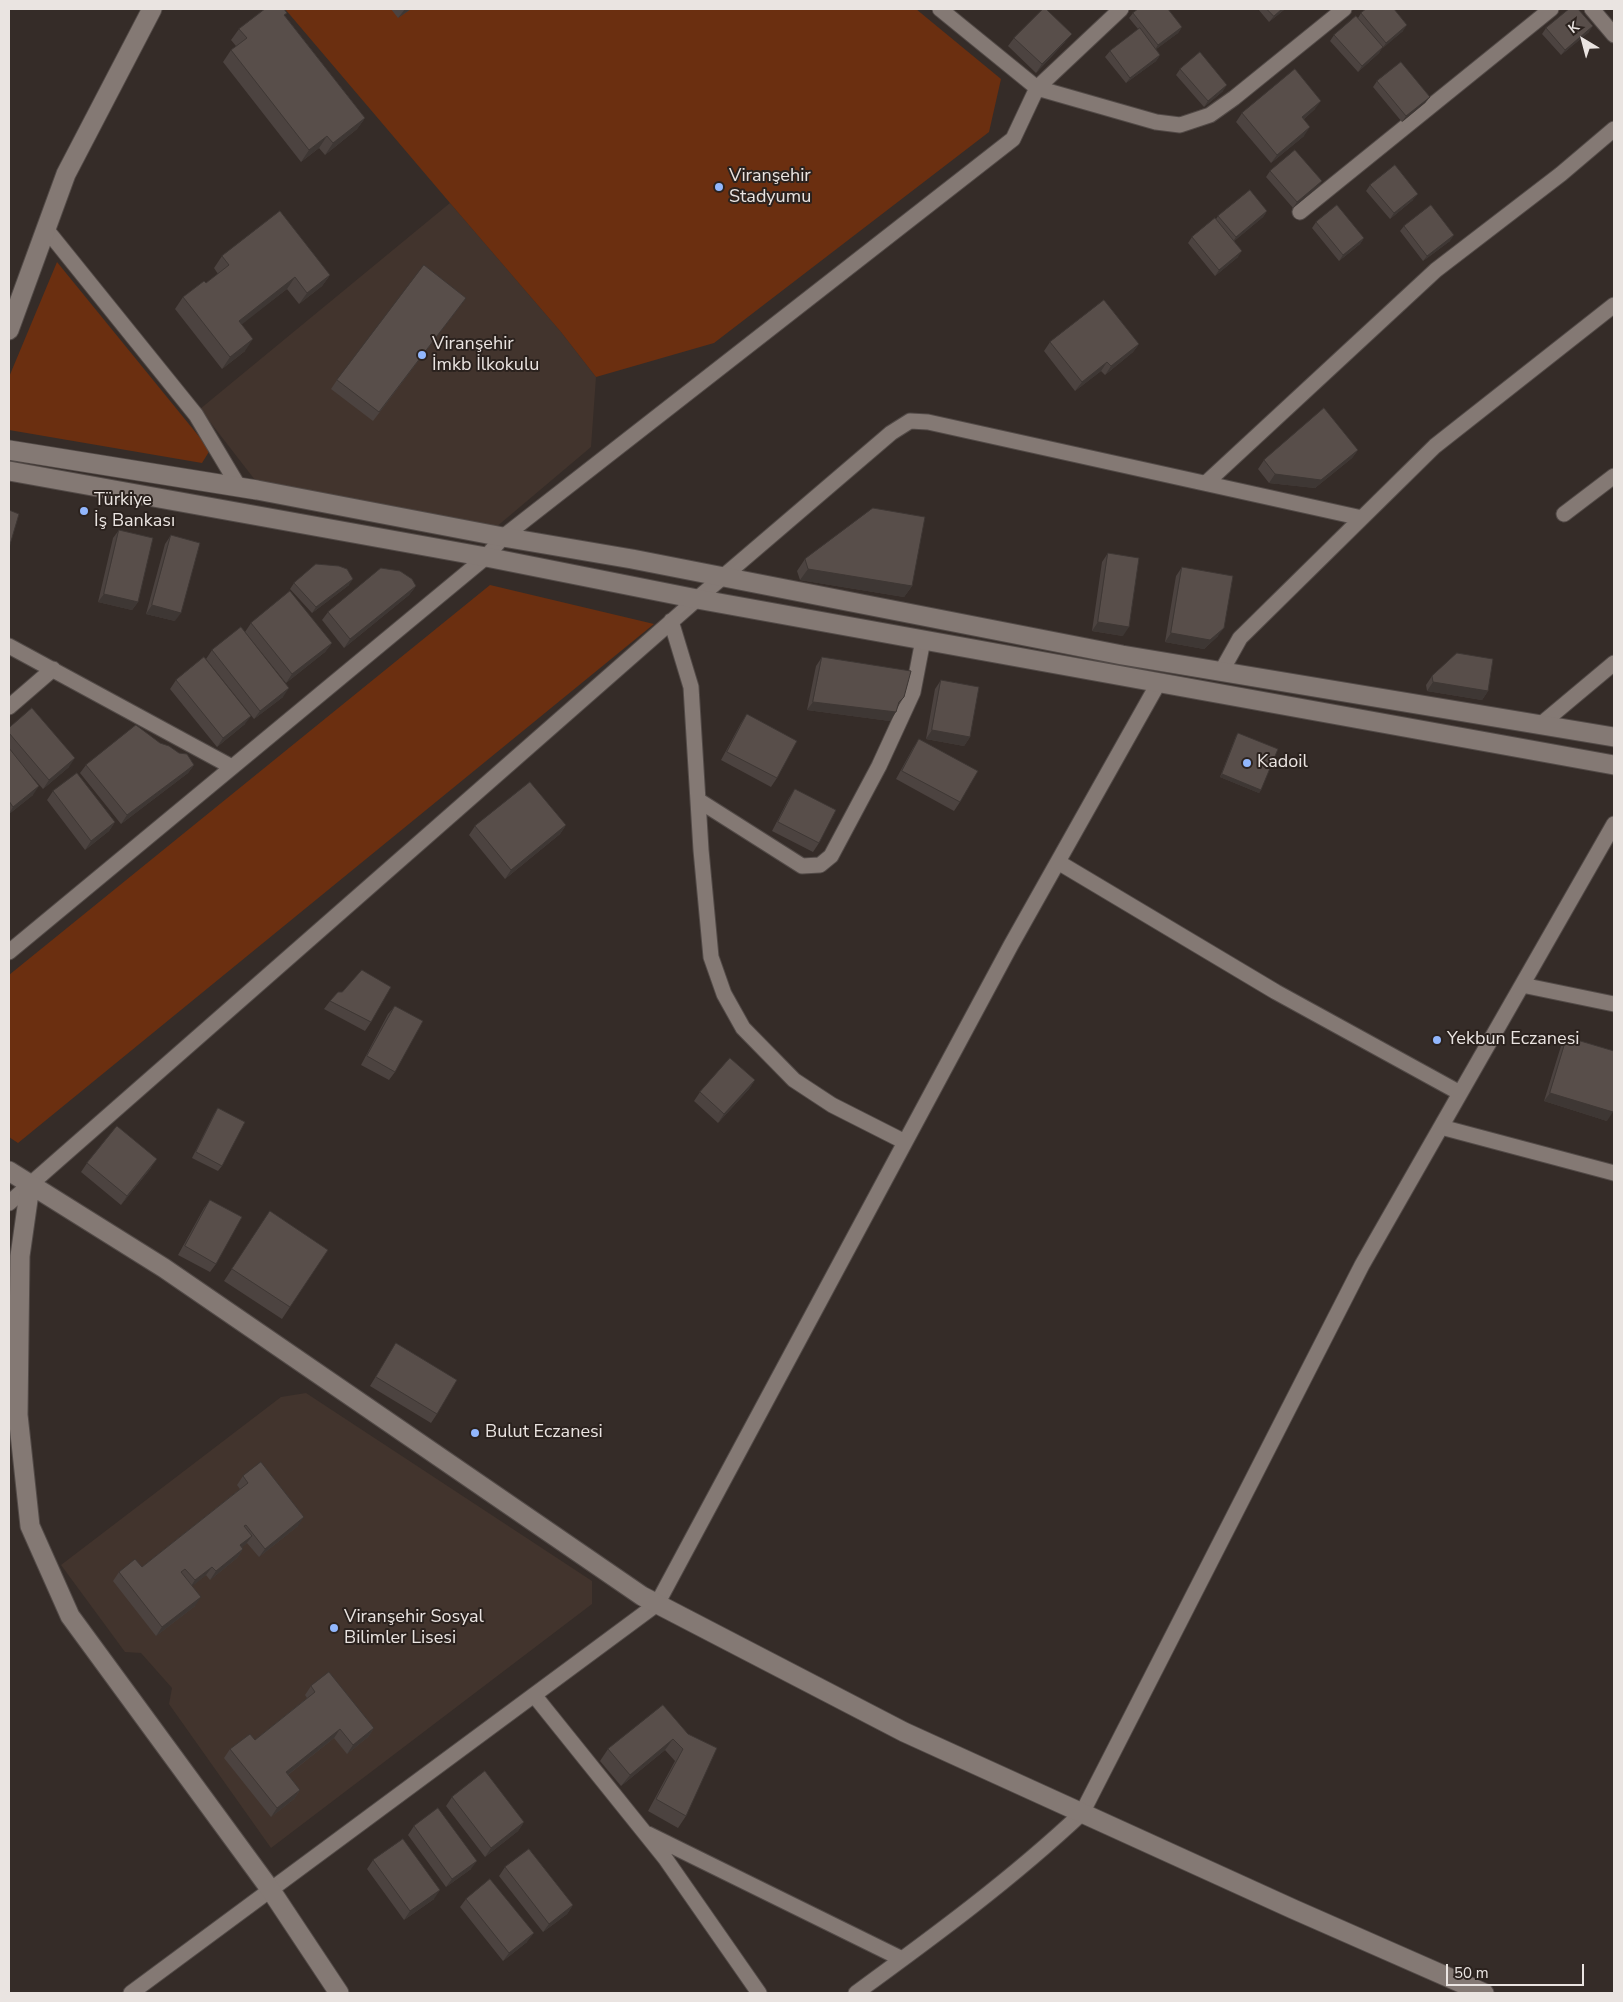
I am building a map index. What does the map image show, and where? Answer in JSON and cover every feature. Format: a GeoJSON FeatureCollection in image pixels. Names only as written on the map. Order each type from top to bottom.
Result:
{"type":"FeatureCollection","features":[{"type":"Feature","properties":{"kind":"street"},"geometry":{"type":"LineString","coordinates":[[9,330],[66,174],[152,9]]}},
{"type":"Feature","properties":{"kind":"street"},"geometry":{"type":"LineString","coordinates":[[940,9],[1037,88],[1156,122],[1180,124],[1194,121],[1210,114],[1234,98],[1344,9]]}},
{"type":"Feature","properties":{"kind":"street"},"geometry":{"type":"LineString","coordinates":[[9,950],[486,557],[503,537],[1013,139],[1037,88],[1121,9]]}},
{"type":"Feature","properties":{"kind":"street"},"geometry":{"type":"LineString","coordinates":[[1300,212],[1551,9]]}},
{"type":"Feature","properties":{"kind":"street"},"geometry":{"type":"LineString","coordinates":[[1592,9],[1614,35]]}},
{"type":"Feature","properties":{"kind":"street"},"geometry":{"type":"LineString","coordinates":[[1206,483],[1436,270],[1562,174],[1614,129]]}},
{"type":"Feature","properties":{"kind":"street"},"geometry":{"type":"LineString","coordinates":[[46,229],[196,415],[239,487]]}},
{"type":"Feature","properties":{"kind":"street"},"geometry":{"type":"LineString","coordinates":[[1221,672],[1240,638],[1435,446],[1614,305]]}},
{"type":"Feature","properties":{"kind":"street"},"geometry":{"type":"LineString","coordinates":[[9,1203],[671,621],[891,434],[910,421],[938,424],[1362,518]]}},
{"type":"Feature","properties":{"kind":"street"},"geometry":{"type":"LineString","coordinates":[[9,450],[239,487],[503,537],[632,559],[1122,655],[1614,736]]}},
{"type":"Feature","properties":{"kind":"street"},"geometry":{"type":"LineString","coordinates":[[9,471],[486,557],[697,599],[1614,765]]}},
{"type":"Feature","properties":{"kind":"street"},"geometry":{"type":"LineString","coordinates":[[1564,514],[1614,476]]}},
{"type":"Feature","properties":{"kind":"street"},"geometry":{"type":"LineString","coordinates":[[671,621],[691,687],[711,957],[724,994],[743,1028],[794,1080],[832,1105],[905,1142]]}},
{"type":"Feature","properties":{"kind":"street"},"geometry":{"type":"LineString","coordinates":[[698,800],[802,866],[820,865],[831,856],[879,766],[913,692],[922,640]]}},
{"type":"Feature","properties":{"kind":"street"},"geometry":{"type":"LineString","coordinates":[[9,646],[232,767]]}},
{"type":"Feature","properties":{"kind":"street"},"geometry":{"type":"LineString","coordinates":[[1540,725],[1614,663]]}},
{"type":"Feature","properties":{"kind":"street"},"geometry":{"type":"LineString","coordinates":[[9,707],[53,669]]}},
{"type":"Feature","properties":{"kind":"street"},"geometry":{"type":"LineString","coordinates":[[131,1993],[657,1604],[905,1142],[1159,682]]}},
{"type":"Feature","properties":{"kind":"street"},"geometry":{"type":"LineString","coordinates":[[856,1993],[1044,1848],[1082,1813],[1362,1265],[1614,824]]}},
{"type":"Feature","properties":{"kind":"street"},"geometry":{"type":"LineString","coordinates":[[1058,862],[1276,992],[1460,1093]]}},
{"type":"Feature","properties":{"kind":"street"},"geometry":{"type":"LineString","coordinates":[[1522,984],[1614,1004]]}},
{"type":"Feature","properties":{"kind":"street"},"geometry":{"type":"LineString","coordinates":[[1441,1127],[1614,1174]]}},
{"type":"Feature","properties":{"kind":"street"},"geometry":{"type":"LineString","coordinates":[[9,1171],[30,1186],[164,1268],[642,1596],[904,1732],[1484,1993]]}},
{"type":"Feature","properties":{"kind":"street"},"geometry":{"type":"LineString","coordinates":[[30,1186],[20,1256],[18,1405],[30,1526],[70,1616],[270,1889],[339,1993]]}},
{"type":"Feature","properties":{"kind":"street"},"geometry":{"type":"LineString","coordinates":[[534,1694],[665,1858],[759,1993]]}},
{"type":"Feature","properties":{"kind":"street"},"geometry":{"type":"LineString","coordinates":[[644,1833],[902,1959]]}},
{"type":"Feature","properties":{"kind":"shaded area"},"geometry":{"type":"Polygon","coordinates":[[[285,9],[916,9],[1001,79],[989,132],[714,343],[596,377],[561,332],[285,9]]]}},
{"type":"Feature","properties":{"kind":"shaded area","name":"Viranşehir İmkb İlkokulu"},"geometry":{"type":"Polygon","coordinates":[[[450,203],[561,332],[596,377],[591,447],[495,528],[255,480],[200,409],[450,203]]]}},
{"type":"Feature","properties":{"kind":"shaded area"},"geometry":{"type":"Polygon","coordinates":[[[57,262],[210,450],[202,463],[9,430],[9,377],[57,262]]]}},
{"type":"Feature","properties":{"kind":"shaded area"},"geometry":{"type":"Polygon","coordinates":[[[490,585],[654,624],[18,1143],[9,1137],[9,975],[490,585]]]}},
{"type":"Feature","properties":{"kind":"shaded area","name":"Viranşehir Sosyal Bilimler Lisesi"},"geometry":{"type":"Polygon","coordinates":[[[306,1393],[592,1581],[592,1604],[271,1848],[169,1704],[172,1688],[141,1653],[125,1652],[61,1565],[281,1397],[306,1393]]]}},
{"type":"Feature","properties":{"kind":"building"},"geometry":{"type":"Polygon","coordinates":[[[265,9],[284,9],[287,13],[284,15],[365,118],[333,143],[327,136],[309,150],[231,50],[247,38],[239,29],[265,9]]]}},
{"type":"Feature","properties":{"kind":"building"},"geometry":{"type":"Polygon","coordinates":[[[1043,9],[1046,9],[1072,34],[1042,64],[1014,38],[1043,9]]]}},
{"type":"Feature","properties":{"kind":"building"},"geometry":{"type":"Polygon","coordinates":[[[1138,9],[1168,9],[1182,27],[1158,45],[1133,13],[1138,9]]]}},
{"type":"Feature","properties":{"kind":"building"},"geometry":{"type":"Polygon","coordinates":[[[1267,9],[1282,9],[1274,16],[1267,9]]]}},
{"type":"Feature","properties":{"kind":"building"},"geometry":{"type":"Polygon","coordinates":[[[1366,9],[1394,9],[1407,25],[1386,43],[1361,13],[1366,9]]]}},
{"type":"Feature","properties":{"kind":"building"},"geometry":{"type":"Polygon","coordinates":[[[1569,9],[1578,9],[1593,26],[1565,50],[1546,28],[1569,9]]]}},
{"type":"Feature","properties":{"kind":"building"},"geometry":{"type":"Polygon","coordinates":[[[1356,16],[1383,47],[1362,66],[1334,35],[1356,16]]]}},
{"type":"Feature","properties":{"kind":"building"},"geometry":{"type":"Polygon","coordinates":[[[1140,28],[1160,55],[1130,78],[1110,51],[1140,28]]]}},
{"type":"Feature","properties":{"kind":"building"},"geometry":{"type":"Polygon","coordinates":[[[1200,52],[1227,85],[1208,101],[1180,69],[1200,52]]]}},
{"type":"Feature","properties":{"kind":"building"},"geometry":{"type":"Polygon","coordinates":[[[1401,62],[1430,97],[1406,116],[1377,81],[1401,62]]]}},
{"type":"Feature","properties":{"kind":"building"},"geometry":{"type":"Polygon","coordinates":[[[1295,69],[1321,101],[1302,117],[1310,127],[1277,155],[1242,113],[1295,69]]]}},
{"type":"Feature","properties":{"kind":"building"},"geometry":{"type":"Polygon","coordinates":[[[1295,150],[1322,181],[1297,202],[1270,171],[1295,150]]]}},
{"type":"Feature","properties":{"kind":"building"},"geometry":{"type":"Polygon","coordinates":[[[1395,165],[1418,194],[1394,213],[1370,185],[1395,165]]]}},
{"type":"Feature","properties":{"kind":"building"},"geometry":{"type":"Polygon","coordinates":[[[1250,190],[1267,211],[1236,237],[1218,216],[1250,190]]]}},
{"type":"Feature","properties":{"kind":"building"},"geometry":{"type":"Polygon","coordinates":[[[1337,205],[1364,238],[1343,255],[1316,222],[1337,205]]]}},
{"type":"Feature","properties":{"kind":"building"},"geometry":{"type":"Polygon","coordinates":[[[1431,205],[1454,235],[1427,256],[1404,226],[1431,205]]]}},
{"type":"Feature","properties":{"kind":"building"},"geometry":{"type":"Polygon","coordinates":[[[280,211],[330,275],[307,293],[295,277],[239,321],[253,339],[230,357],[183,297],[204,281],[206,283],[229,265],[222,256],[280,211]]]}},
{"type":"Feature","properties":{"kind":"building"},"geometry":{"type":"Polygon","coordinates":[[[1215,218],[1242,251],[1219,270],[1192,237],[1215,218]]]}},
{"type":"Feature","properties":{"kind":"building"},"geometry":{"type":"Polygon","coordinates":[[[424,265],[466,298],[379,412],[337,380],[424,265]]]}},
{"type":"Feature","properties":{"kind":"building"},"geometry":{"type":"Polygon","coordinates":[[[1104,300],[1139,344],[1111,366],[1107,362],[1082,382],[1050,342],[1104,300]]]}},
{"type":"Feature","properties":{"kind":"building"},"geometry":{"type":"Polygon","coordinates":[[[1324,408],[1358,450],[1321,480],[1275,474],[1264,460],[1324,408]]]}},
{"type":"Feature","properties":{"kind":"building"},"geometry":{"type":"Polygon","coordinates":[[[873,508],[925,517],[912,586],[808,569],[805,559],[873,508]]]}},
{"type":"Feature","properties":{"kind":"building"},"geometry":{"type":"Polygon","coordinates":[[[9,510],[19,514],[9,548],[9,510]]]}},
{"type":"Feature","properties":{"kind":"building"},"geometry":{"type":"Polygon","coordinates":[[[119,530],[153,538],[138,602],[104,594],[119,530]]]}},
{"type":"Feature","properties":{"kind":"building"},"geometry":{"type":"Polygon","coordinates":[[[171,535],[200,543],[181,613],[152,605],[171,535]]]}},
{"type":"Feature","properties":{"kind":"building"},"geometry":{"type":"Polygon","coordinates":[[[1108,553],[1139,558],[1129,627],[1098,622],[1108,553]]]}},
{"type":"Feature","properties":{"kind":"building"},"geometry":{"type":"Polygon","coordinates":[[[316,564],[339,566],[347,569],[353,579],[316,607],[294,583],[316,564]]]}},
{"type":"Feature","properties":{"kind":"building"},"geometry":{"type":"Polygon","coordinates":[[[1182,567],[1233,576],[1224,628],[1210,640],[1171,633],[1182,567]]]}},
{"type":"Feature","properties":{"kind":"building"},"geometry":{"type":"Polygon","coordinates":[[[381,568],[400,571],[412,579],[416,586],[350,639],[328,612],[381,568]]]}},
{"type":"Feature","properties":{"kind":"building"},"geometry":{"type":"Polygon","coordinates":[[[290,591],[332,643],[292,674],[251,623],[290,591]]]}},
{"type":"Feature","properties":{"kind":"building"},"geometry":{"type":"Polygon","coordinates":[[[241,627],[289,688],[260,711],[212,650],[241,627]]]}},
{"type":"Feature","properties":{"kind":"building"},"geometry":{"type":"Polygon","coordinates":[[[1457,653],[1493,659],[1488,691],[1433,682],[1432,676],[1457,653]]]}},
{"type":"Feature","properties":{"kind":"building"},"geometry":{"type":"Polygon","coordinates":[[[204,657],[251,716],[223,738],[176,680],[204,657]]]}},
{"type":"Feature","properties":{"kind":"building"},"geometry":{"type":"Polygon","coordinates":[[[822,657],[911,671],[904,697],[899,702],[896,712],[813,702],[822,657]]]}},
{"type":"Feature","properties":{"kind":"building"},"geometry":{"type":"Polygon","coordinates":[[[941,680],[979,687],[970,737],[932,730],[941,680]]]}},
{"type":"Feature","properties":{"kind":"building"},"geometry":{"type":"Polygon","coordinates":[[[32,708],[75,758],[49,780],[9,733],[9,728],[32,708]]]}},
{"type":"Feature","properties":{"kind":"building"},"geometry":{"type":"Polygon","coordinates":[[[747,714],[797,741],[777,778],[727,752],[747,714]]]}},
{"type":"Feature","properties":{"kind":"building"},"geometry":{"type":"Polygon","coordinates":[[[136,725],[160,743],[169,746],[179,753],[187,754],[194,765],[127,815],[86,765],[136,725]]]}},
{"type":"Feature","properties":{"kind":"building"},"geometry":{"type":"Polygon","coordinates":[[[1238,733],[1278,749],[1261,790],[1222,774],[1238,733]]]}},
{"type":"Feature","properties":{"kind":"building"},"geometry":{"type":"Polygon","coordinates":[[[919,739],[978,771],[960,802],[902,771],[919,739]]]}},
{"type":"Feature","properties":{"kind":"building"},"geometry":{"type":"Polygon","coordinates":[[[9,748],[39,786],[13,807],[9,801],[9,748]]]}},
{"type":"Feature","properties":{"kind":"building"},"geometry":{"type":"Polygon","coordinates":[[[77,773],[115,822],[91,841],[53,791],[77,773]]]}},
{"type":"Feature","properties":{"kind":"building"},"geometry":{"type":"Polygon","coordinates":[[[530,782],[566,825],[511,870],[475,826],[530,782]]]}},
{"type":"Feature","properties":{"kind":"building"},"geometry":{"type":"Polygon","coordinates":[[[795,789],[836,810],[819,843],[778,822],[795,789]]]}},
{"type":"Feature","properties":{"kind":"building"},"geometry":{"type":"Polygon","coordinates":[[[362,970],[391,987],[371,1022],[330,1001],[338,992],[342,992],[362,970]]]}},
{"type":"Feature","properties":{"kind":"building"},"geometry":{"type":"Polygon","coordinates":[[[395,1006],[423,1021],[395,1072],[367,1056],[395,1006]]]}},
{"type":"Feature","properties":{"kind":"building"},"geometry":{"type":"Polygon","coordinates":[[[1567,1037],[1614,1051],[1613,1112],[1550,1093],[1567,1037]]]}},
{"type":"Feature","properties":{"kind":"building"},"geometry":{"type":"Polygon","coordinates":[[[730,1058],[755,1080],[724,1114],[700,1092],[730,1058]]]}},
{"type":"Feature","properties":{"kind":"building"},"geometry":{"type":"Polygon","coordinates":[[[218,1108],[245,1122],[222,1166],[196,1152],[218,1108]]]}},
{"type":"Feature","properties":{"kind":"building"},"geometry":{"type":"Polygon","coordinates":[[[117,1126],[157,1159],[127,1196],[87,1163],[117,1126]]]}},
{"type":"Feature","properties":{"kind":"building"},"geometry":{"type":"Polygon","coordinates":[[[210,1200],[242,1217],[216,1264],[185,1246],[210,1200]]]}},
{"type":"Feature","properties":{"kind":"building"},"geometry":{"type":"Polygon","coordinates":[[[270,1211],[328,1250],[290,1307],[232,1269],[270,1211]]]}},
{"type":"Feature","properties":{"kind":"building"},"geometry":{"type":"Polygon","coordinates":[[[396,1343],[457,1380],[437,1414],[376,1377],[396,1343]]]}},
{"type":"Feature","properties":{"kind":"building"},"geometry":{"type":"Polygon","coordinates":[[[261,1462],[304,1517],[265,1549],[246,1525],[244,1526],[252,1536],[240,1545],[243,1549],[216,1571],[212,1567],[195,1580],[185,1569],[181,1572],[201,1597],[162,1627],[119,1572],[135,1559],[142,1567],[248,1483],[243,1476],[261,1462]]]}},
{"type":"Feature","properties":{"kind":"building"},"geometry":{"type":"Polygon","coordinates":[[[329,1672],[374,1728],[353,1745],[340,1729],[286,1772],[300,1790],[277,1808],[230,1749],[250,1734],[255,1740],[315,1692],[311,1686],[329,1672]]]}},
{"type":"Feature","properties":{"kind":"building"},"geometry":{"type":"Polygon","coordinates":[[[663,1705],[688,1734],[717,1748],[686,1816],[656,1799],[683,1749],[673,1739],[630,1775],[608,1749],[663,1705]]]}},
{"type":"Feature","properties":{"kind":"building"},"geometry":{"type":"Polygon","coordinates":[[[485,1771],[524,1822],[491,1848],[452,1797],[485,1771]]]}},
{"type":"Feature","properties":{"kind":"building"},"geometry":{"type":"Polygon","coordinates":[[[438,1808],[477,1861],[452,1879],[414,1826],[438,1808]]]}},
{"type":"Feature","properties":{"kind":"building"},"geometry":{"type":"Polygon","coordinates":[[[403,1839],[440,1890],[410,1911],[373,1860],[403,1839]]]}},
{"type":"Feature","properties":{"kind":"building"},"geometry":{"type":"Polygon","coordinates":[[[529,1849],[573,1905],[549,1924],[505,1867],[529,1849]]]}},
{"type":"Feature","properties":{"kind":"building"},"geometry":{"type":"Polygon","coordinates":[[[490,1879],[534,1933],[509,1953],[466,1899],[490,1879]]]}},
{"type":"Feature","properties":{"kind":"place","name":"Viranşehir Stadyumu"},"geometry":{"type":"Point","coordinates":[719,187]}},
{"type":"Feature","properties":{"kind":"place","name":"Viranşehir İmkb İlkokulu"},"geometry":{"type":"Point","coordinates":[422,355]}},
{"type":"Feature","properties":{"kind":"place","name":"Türkiye İş Bankası"},"geometry":{"type":"Point","coordinates":[84,511]}},
{"type":"Feature","properties":{"kind":"place","name":"Kadoil"},"geometry":{"type":"Point","coordinates":[1247,763]}},
{"type":"Feature","properties":{"kind":"place","name":"Yekbun Eczanesi"},"geometry":{"type":"Point","coordinates":[1437,1040]}},
{"type":"Feature","properties":{"kind":"place","name":"Bulut Eczanesi"},"geometry":{"type":"Point","coordinates":[475,1433]}},
{"type":"Feature","properties":{"kind":"place","name":"Viranşehir Sosyal Bilimler Lisesi"},"geometry":{"type":"Point","coordinates":[334,1628]}}]}
